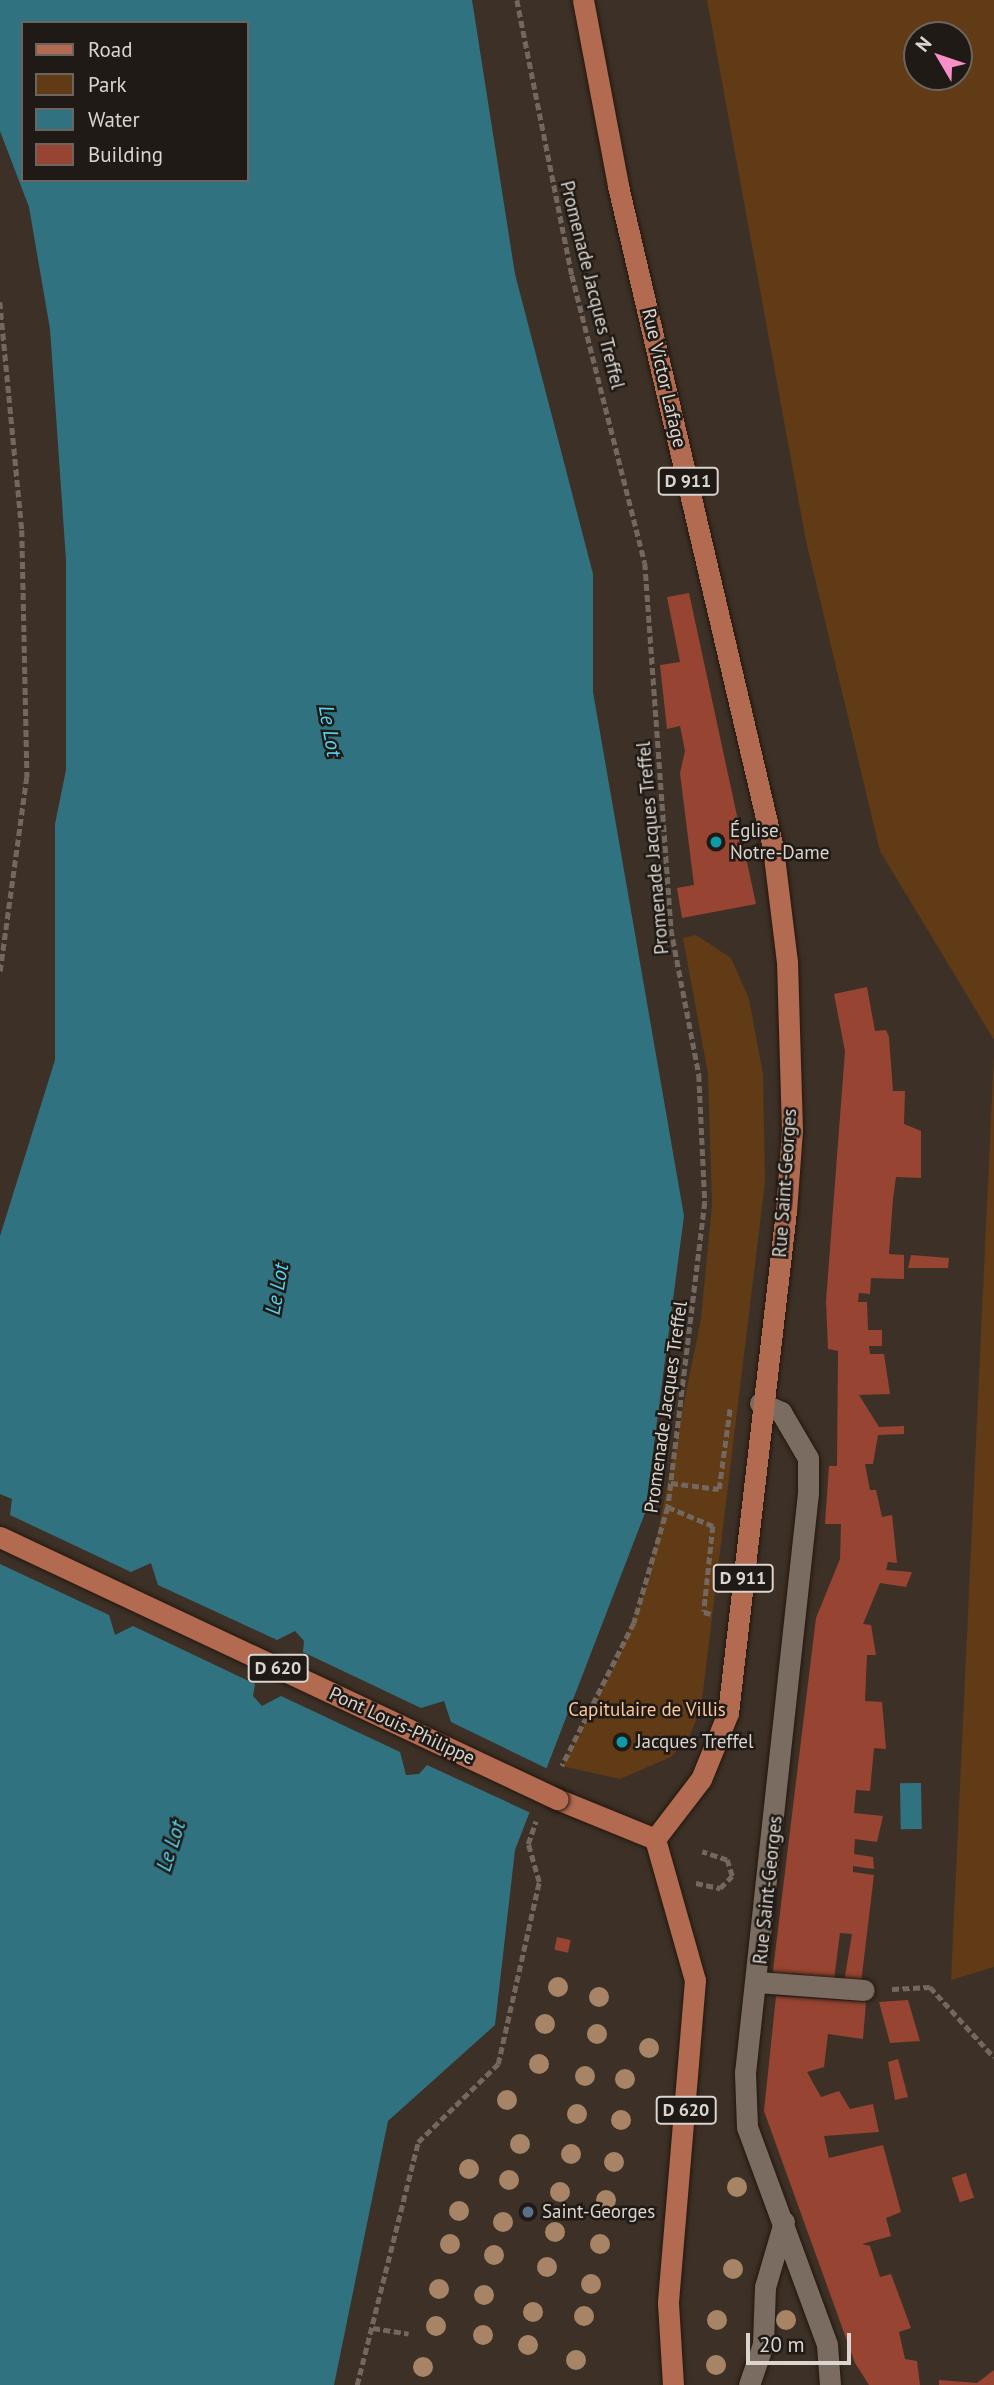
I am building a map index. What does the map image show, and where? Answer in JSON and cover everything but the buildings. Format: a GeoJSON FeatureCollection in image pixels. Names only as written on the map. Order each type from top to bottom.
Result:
{"type":"FeatureCollection","features":[{"type":"Feature","properties":{"kind":"main road","name":"Rue Victor Lafage"},"geometry":{"type":"LineString","coordinates":[[583,0],[618,186],[773,848],[787,962]]}},
{"type":"Feature","properties":{"kind":"main road","name":"Rue Saint-Georges"},"geometry":{"type":"LineString","coordinates":[[655,1839],[701,1780],[719,1744],[739,1617],[792,1130],[787,962]]}},
{"type":"Feature","properties":{"kind":"main road","name":"Pont Louis-Philippe"},"geometry":{"type":"LineString","coordinates":[[0,1536],[557,1799],[655,1839]]}},
{"type":"Feature","properties":{"kind":"main road","name":"D 620"},"geometry":{"type":"LineString","coordinates":[[655,1839],[695,1980],[668,2303],[673,2385]]}},
{"type":"Feature","properties":{"kind":"street","name":"Rue Saint-Georges"},"geometry":{"type":"LineString","coordinates":[[761,1398],[782,1412],[808,1458],[762,1946],[745,2073],[747,2127],[827,2345],[830,2385]]}},
{"type":"Feature","properties":{"kind":"street"},"geometry":{"type":"LineString","coordinates":[[758,1982],[864,1990]]}},
{"type":"Feature","properties":{"kind":"street"},"geometry":{"type":"LineString","coordinates":[[749,2385],[763,2344],[765,2287],[784,2222]]}},
{"type":"Feature","properties":{"kind":"path","name":"Promenade Jacques Treffel"},"geometry":{"type":"LineString","coordinates":[[517,0],[572,275],[645,563],[671,929],[699,1075],[705,1202],[668,1507],[634,1623],[562,1766]]}},
{"type":"Feature","properties":{"kind":"path"},"geometry":{"type":"LineString","coordinates":[[0,302],[22,530],[27,777],[0,974]]}},
{"type":"Feature","properties":{"kind":"path"},"geometry":{"type":"LineString","coordinates":[[671,1483],[719,1489],[733,1391],[761,1398]]}},
{"type":"Feature","properties":{"kind":"path"},"geometry":{"type":"LineString","coordinates":[[668,1507],[713,1527],[704,1612],[739,1617]]}},
{"type":"Feature","properties":{"kind":"path"},"geometry":{"type":"LineString","coordinates":[[357,2385],[418,2142],[498,2063],[539,1882],[528,1844],[537,1817]]}},
{"type":"Feature","properties":{"kind":"path"},"geometry":{"type":"LineString","coordinates":[[695,1882],[720,1888],[732,1876],[727,1860],[702,1852]]}},
{"type":"Feature","properties":{"kind":"path"},"geometry":{"type":"LineString","coordinates":[[864,1990],[930,1987],[994,2057]]}},
{"type":"Feature","properties":{"kind":"path"},"geometry":{"type":"LineString","coordinates":[[373,2328],[409,2334]]}},
{"type":"Feature","properties":{"kind":"green space"},"geometry":{"type":"Polygon","coordinates":[[[707,0],[994,0],[994,1040],[880,851],[806,541],[707,0]]]}},
{"type":"Feature","properties":{"kind":"green space","name":"Capitulaire de Villis"},"geometry":{"type":"Polygon","coordinates":[[[696,935],[731,958],[749,999],[763,1074],[765,1182],[701,1708],[690,1735],[671,1757],[620,1779],[562,1766],[616,1663],[648,1581],[701,1319],[712,1205],[708,1074],[683,938],[696,935]]]}},
{"type":"Feature","properties":{"kind":"green space"},"geometry":{"type":"Polygon","coordinates":[[[994,1054],[994,1967],[951,1980],[994,1054]]]}},
{"type":"Feature","properties":{"kind":"water","name":"Le Lot"},"geometry":{"type":"Polygon","coordinates":[[[0,0],[472,0],[515,274],[593,574],[593,692],[684,1216],[645,1513],[515,1850],[495,2025],[388,2121],[334,2385],[0,2385],[0,1236],[55,1060],[55,824],[66,770],[66,560],[50,329],[29,207],[0,131],[0,0]]]}},
{"type":"Feature","properties":{"kind":"water"},"geometry":{"type":"Polygon","coordinates":[[[900,1783],[921,1783],[922,1829],[901,1829],[900,1783]]]}},
{"type":"Feature","properties":{"kind":"pier"},"geometry":{"type":"Polygon","coordinates":[[[0,1494],[12,1499],[10,1515],[131,1572],[151,1563],[158,1585],[277,1640],[295,1631],[304,1641],[303,1652],[421,1708],[444,1701],[451,1722],[550,1770],[533,1814],[427,1765],[419,1774],[406,1775],[400,1752],[281,1696],[262,1706],[253,1696],[255,1684],[133,1626],[115,1635],[109,1615],[0,1564],[0,1494]]]}},
{"type":"Feature","properties":{"kind":"place","name":"Église Notre-Dame"},"geometry":{"type":"Point","coordinates":[716,842]}},
{"type":"Feature","properties":{"kind":"place","name":"Jacques Treffel"},"geometry":{"type":"Point","coordinates":[622,1742]}},
{"type":"Feature","properties":{"kind":"place","name":"Saint-Georges"},"geometry":{"type":"Point","coordinates":[528,2212]}}]}
